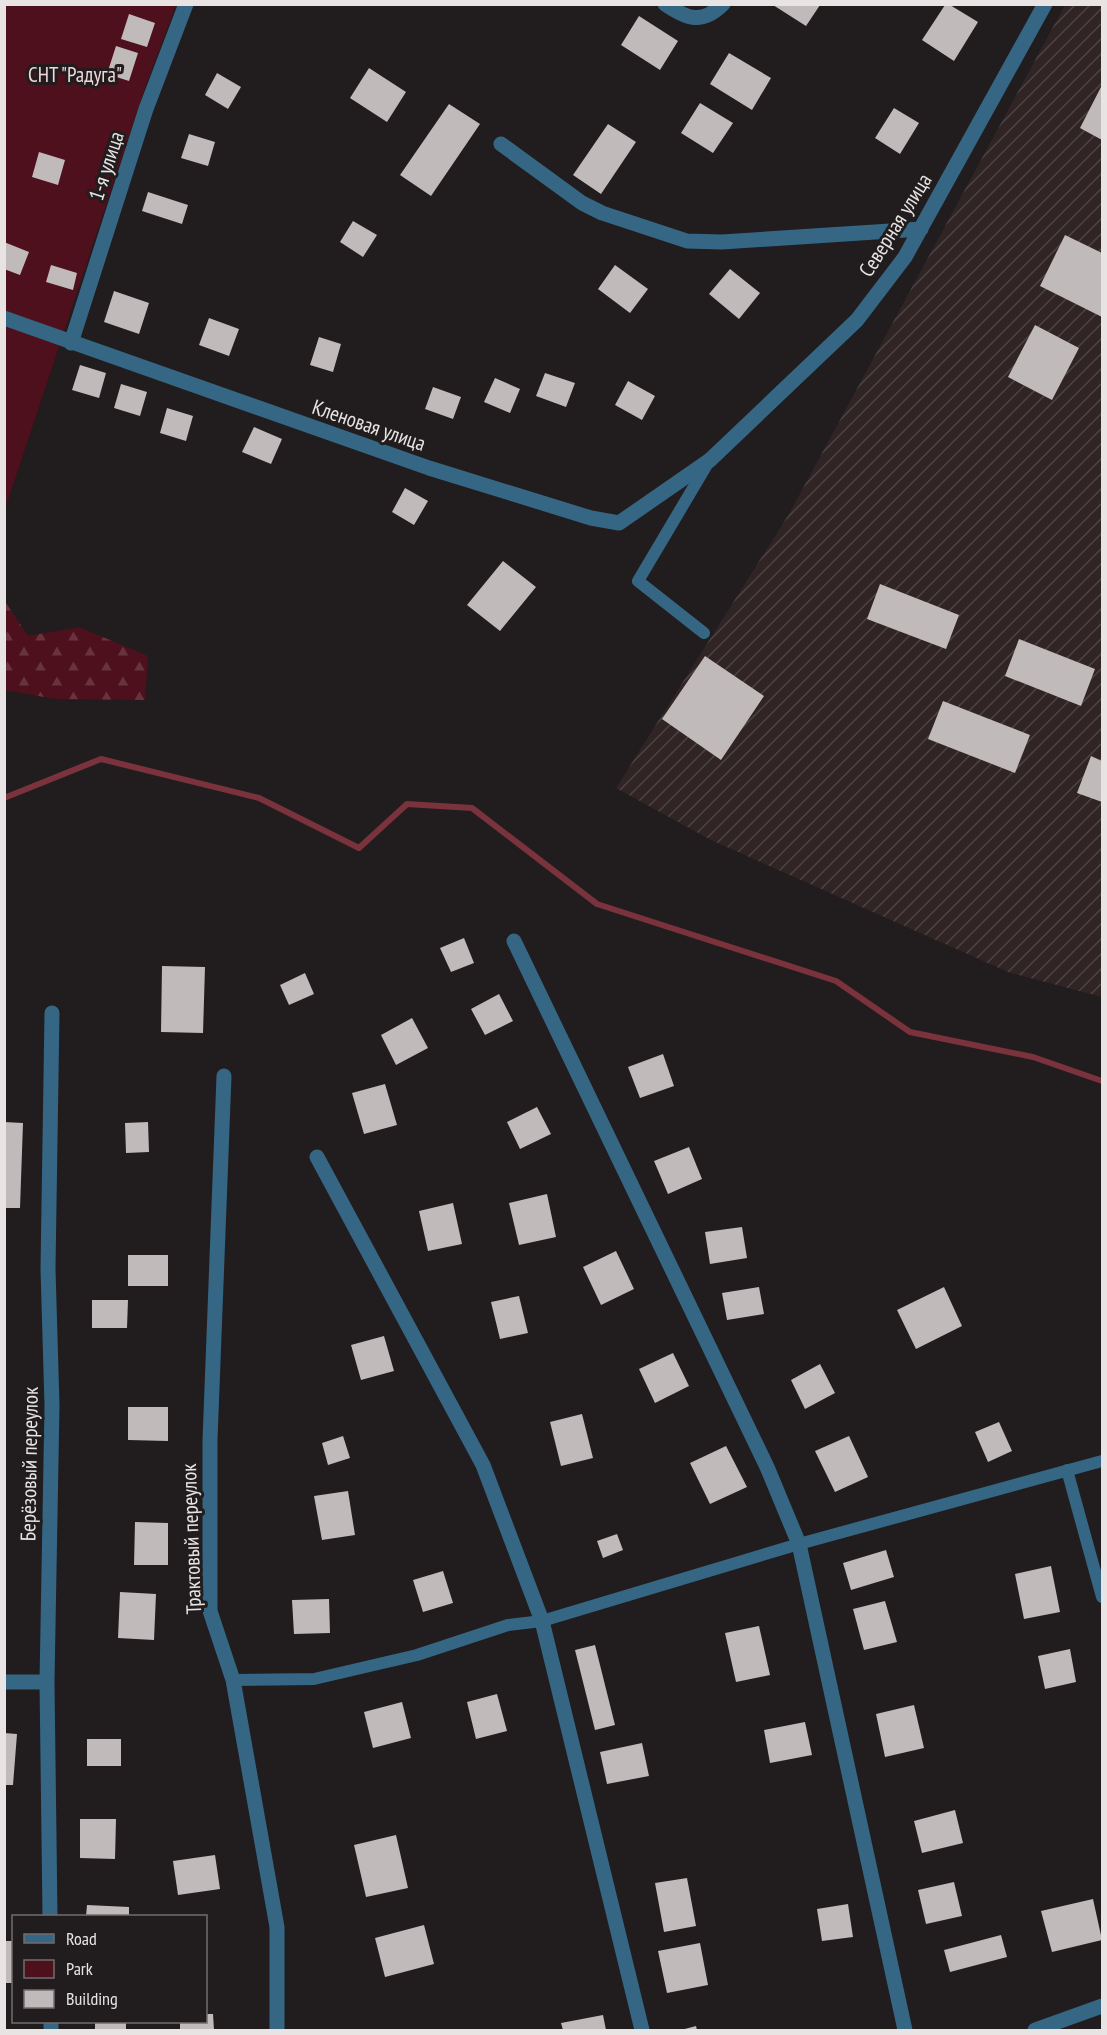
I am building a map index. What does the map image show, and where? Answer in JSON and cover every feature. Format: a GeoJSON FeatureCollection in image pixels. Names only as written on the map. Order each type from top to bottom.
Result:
{"type":"FeatureCollection","features":[{"type":"Feature","properties":{"kind":"street","name":"1-я улица"},"geometry":{"type":"LineString","coordinates":[[71,343],[146,108],[186,4]]}},
{"type":"Feature","properties":{"kind":"street"},"geometry":{"type":"LineString","coordinates":[[665,4],[693,19],[711,15],[722,5]]}},
{"type":"Feature","properties":{"kind":"street","name":"Северная улица"},"geometry":{"type":"LineString","coordinates":[[710,460],[857,320],[905,257],[1045,4]]}},
{"type":"Feature","properties":{"kind":"street"},"geometry":{"type":"LineString","coordinates":[[501,144],[582,202],[602,213],[687,241],[722,243],[921,229]]}},
{"type":"Feature","properties":{"kind":"street","name":"Кленовая улица"},"geometry":{"type":"LineString","coordinates":[[4,318],[429,468],[591,519],[618,523],[710,460]]}},
{"type":"Feature","properties":{"kind":"street"},"geometry":{"type":"LineString","coordinates":[[514,941],[767,1467],[799,1544],[905,2031]]}},
{"type":"Feature","properties":{"kind":"street","name":"Берёзовый переулок"},"geometry":{"type":"LineString","coordinates":[[50,1915],[47,1682],[52,1405],[48,1269],[52,1013]]}},
{"type":"Feature","properties":{"kind":"street","name":"Трактовый переулок"},"geometry":{"type":"LineString","coordinates":[[224,1076],[210,1440],[210,1611],[233,1680],[277,1927],[277,2031]]}},
{"type":"Feature","properties":{"kind":"street"},"geometry":{"type":"LineString","coordinates":[[317,1157],[483,1465],[542,1621],[642,2031]]}},
{"type":"Feature","properties":{"kind":"street"},"geometry":{"type":"LineString","coordinates":[[4,1682],[47,1682]]}},
{"type":"Feature","properties":{"kind":"street"},"geometry":{"type":"LineString","coordinates":[[1035,2031],[1102,2006]]}},
{"type":"Feature","properties":{"kind":"lane"},"geometry":{"type":"LineString","coordinates":[[704,633],[638,581],[710,460]]}},
{"type":"Feature","properties":{"kind":"lane"},"geometry":{"type":"LineString","coordinates":[[233,1680],[314,1678],[417,1655],[508,1624],[542,1621],[799,1544],[1102,1461]]}},
{"type":"Feature","properties":{"kind":"lane"},"geometry":{"type":"LineString","coordinates":[[1066,1470],[1102,1598]]}},
{"type":"Feature","properties":{"kind":"shaded area"},"geometry":{"type":"Polygon","coordinates":[[[1065,5],[1102,5],[1102,997],[1008,972],[711,840],[616,788],[789,514],[1065,5]]]}},
{"type":"Feature","properties":{"kind":"green space","name":"СНТ \"Радуга\""},"geometry":{"type":"Polygon","coordinates":[[[5,5],[176,5],[146,85],[5,509],[5,5]]]}},
{"type":"Feature","properties":{"kind":"green space"},"geometry":{"type":"Polygon","coordinates":[[[4,600],[28,636],[79,627],[148,656],[145,700],[55,699],[5,690],[4,600]]]}},
{"type":"Feature","properties":{"kind":"building"},"geometry":{"type":"Polygon","coordinates":[[[773,5],[820,5],[806,26],[773,5]]]}},
{"type":"Feature","properties":{"kind":"building"},"geometry":{"type":"Polygon","coordinates":[[[945,5],[950,5],[978,22],[954,61],[922,40],[945,5]]]}},
{"type":"Feature","properties":{"kind":"building"},"geometry":{"type":"Polygon","coordinates":[[[129,14],[155,23],[147,47],[121,39],[129,14]]]}},
{"type":"Feature","properties":{"kind":"building"},"geometry":{"type":"Polygon","coordinates":[[[639,16],[678,41],[660,70],[621,45],[639,16]]]}},
{"type":"Feature","properties":{"kind":"building"},"geometry":{"type":"Polygon","coordinates":[[[116,46],[138,53],[129,81],[107,74],[116,46]]]}},
{"type":"Feature","properties":{"kind":"building"},"geometry":{"type":"Polygon","coordinates":[[[729,53],[771,78],[752,110],[710,84],[729,53]]]}},
{"type":"Feature","properties":{"kind":"building"},"geometry":{"type":"Polygon","coordinates":[[[369,68],[406,92],[387,122],[350,98],[369,68]]]}},
{"type":"Feature","properties":{"kind":"building"},"geometry":{"type":"Polygon","coordinates":[[[217,73],[241,87],[228,109],[205,95],[217,73]]]}},
{"type":"Feature","properties":{"kind":"building"},"geometry":{"type":"Polygon","coordinates":[[[1102,85],[1102,140],[1080,128],[1102,85]]]}},
{"type":"Feature","properties":{"kind":"building"},"geometry":{"type":"Polygon","coordinates":[[[700,103],[733,123],[713,153],[681,133],[700,103]]]}},
{"type":"Feature","properties":{"kind":"building"},"geometry":{"type":"Polygon","coordinates":[[[449,104],[480,124],[431,196],[400,175],[449,104]]]}},
{"type":"Feature","properties":{"kind":"building"},"geometry":{"type":"Polygon","coordinates":[[[894,108],[919,123],[900,154],[875,138],[894,108]]]}},
{"type":"Feature","properties":{"kind":"building"},"geometry":{"type":"Polygon","coordinates":[[[608,124],[636,142],[601,194],[573,175],[608,124]]]}},
{"type":"Feature","properties":{"kind":"building"},"geometry":{"type":"Polygon","coordinates":[[[189,134],[215,142],[208,166],[181,158],[189,134]]]}},
{"type":"Feature","properties":{"kind":"building"},"geometry":{"type":"Polygon","coordinates":[[[39,152],[65,160],[58,185],[32,177],[39,152]]]}},
{"type":"Feature","properties":{"kind":"building"},"geometry":{"type":"Polygon","coordinates":[[[148,192],[188,205],[182,224],[142,211],[148,192]]]}},
{"type":"Feature","properties":{"kind":"building"},"geometry":{"type":"Polygon","coordinates":[[[353,221],[377,235],[363,257],[340,242],[353,221]]]}},
{"type":"Feature","properties":{"kind":"building"},"geometry":{"type":"Polygon","coordinates":[[[1065,235],[1102,253],[1102,317],[1040,286],[1065,235]]]}},
{"type":"Feature","properties":{"kind":"building"},"geometry":{"type":"Polygon","coordinates":[[[4,242],[29,252],[20,275],[4,269],[4,242]]]}},
{"type":"Feature","properties":{"kind":"building"},"geometry":{"type":"Polygon","coordinates":[[[51,265],[77,273],[73,290],[46,282],[51,265]]]}},
{"type":"Feature","properties":{"kind":"building"},"geometry":{"type":"Polygon","coordinates":[[[615,265],[648,289],[630,313],[598,289],[615,265]]]}},
{"type":"Feature","properties":{"kind":"building"},"geometry":{"type":"Polygon","coordinates":[[[730,269],[760,293],[739,319],[709,294],[730,269]]]}},
{"type":"Feature","properties":{"kind":"building"},"geometry":{"type":"Polygon","coordinates":[[[114,291],[149,303],[139,334],[104,322],[114,291]]]}},
{"type":"Feature","properties":{"kind":"building"},"geometry":{"type":"Polygon","coordinates":[[[209,318],[239,329],[229,356],[199,345],[209,318]]]}},
{"type":"Feature","properties":{"kind":"building"},"geometry":{"type":"Polygon","coordinates":[[[1035,325],[1079,348],[1052,400],[1008,377],[1035,325]]]}},
{"type":"Feature","properties":{"kind":"building"},"geometry":{"type":"Polygon","coordinates":[[[319,337],[341,344],[333,372],[310,365],[319,337]]]}},
{"type":"Feature","properties":{"kind":"building"},"geometry":{"type":"Polygon","coordinates":[[[80,365],[106,373],[99,398],[72,390],[80,365]]]}},
{"type":"Feature","properties":{"kind":"building"},"geometry":{"type":"Polygon","coordinates":[[[545,373],[575,383],[566,407],[536,396],[545,373]]]}},
{"type":"Feature","properties":{"kind":"building"},"geometry":{"type":"Polygon","coordinates":[[[495,378],[520,389],[510,413],[484,402],[495,378]]]}},
{"type":"Feature","properties":{"kind":"building"},"geometry":{"type":"Polygon","coordinates":[[[628,381],[655,396],[642,420],[615,405],[628,381]]]}},
{"type":"Feature","properties":{"kind":"building"},"geometry":{"type":"Polygon","coordinates":[[[121,384],[147,392],[140,416],[114,408],[121,384]]]}},
{"type":"Feature","properties":{"kind":"building"},"geometry":{"type":"Polygon","coordinates":[[[433,387],[461,397],[453,419],[425,409],[433,387]]]}},
{"type":"Feature","properties":{"kind":"building"},"geometry":{"type":"Polygon","coordinates":[[[167,408],[193,416],[186,441],[160,433],[167,408]]]}},
{"type":"Feature","properties":{"kind":"building"},"geometry":{"type":"Polygon","coordinates":[[[254,427],[282,439],[271,464],[242,452],[254,427]]]}},
{"type":"Feature","properties":{"kind":"building"},"geometry":{"type":"Polygon","coordinates":[[[405,488],[428,501],[414,525],[392,512],[405,488]]]}},
{"type":"Feature","properties":{"kind":"building"},"geometry":{"type":"Polygon","coordinates":[[[503,561],[536,587],[500,631],[467,605],[503,561]]]}},
{"type":"Feature","properties":{"kind":"building"},"geometry":{"type":"Polygon","coordinates":[[[880,584],[959,615],[946,649],[867,619],[880,584]]]}},
{"type":"Feature","properties":{"kind":"building"},"geometry":{"type":"Polygon","coordinates":[[[1019,639],[1095,669],[1081,706],[1005,676],[1019,639]]]}},
{"type":"Feature","properties":{"kind":"building"},"geometry":{"type":"Polygon","coordinates":[[[705,656],[764,696],[721,760],[662,719],[705,656]]]}},
{"type":"Feature","properties":{"kind":"building"},"geometry":{"type":"Polygon","coordinates":[[[943,701],[1030,735],[1015,773],[928,739],[943,701]]]}},
{"type":"Feature","properties":{"kind":"building"},"geometry":{"type":"Polygon","coordinates":[[[1091,756],[1102,761],[1102,802],[1077,793],[1091,756]]]}},
{"type":"Feature","properties":{"kind":"building"},"geometry":{"type":"Polygon","coordinates":[[[464,938],[474,963],[451,972],[440,948],[464,938]]]}},
{"type":"Feature","properties":{"kind":"building"},"geometry":{"type":"Polygon","coordinates":[[[162,966],[205,967],[203,1033],[161,1032],[162,966]]]}},
{"type":"Feature","properties":{"kind":"building"},"geometry":{"type":"Polygon","coordinates":[[[305,973],[314,994],[289,1005],[280,985],[305,973]]]}},
{"type":"Feature","properties":{"kind":"building"},"geometry":{"type":"Polygon","coordinates":[[[499,994],[513,1021],[485,1035],[471,1009],[499,994]]]}},
{"type":"Feature","properties":{"kind":"building"},"geometry":{"type":"Polygon","coordinates":[[[412,1018],[428,1048],[396,1065],[381,1035],[412,1018]]]}},
{"type":"Feature","properties":{"kind":"building"},"geometry":{"type":"Polygon","coordinates":[[[663,1054],[674,1086],[640,1098],[628,1067],[663,1054]]]}},
{"type":"Feature","properties":{"kind":"building"},"geometry":{"type":"Polygon","coordinates":[[[385,1084],[397,1125],[364,1134],[352,1093],[385,1084]]]}},
{"type":"Feature","properties":{"kind":"building"},"geometry":{"type":"Polygon","coordinates":[[[537,1107],[551,1134],[520,1149],[507,1122],[537,1107]]]}},
{"type":"Feature","properties":{"kind":"building"},"geometry":{"type":"Polygon","coordinates":[[[4,1122],[23,1123],[20,1208],[4,1208],[4,1122]]]}},
{"type":"Feature","properties":{"kind":"building"},"geometry":{"type":"Polygon","coordinates":[[[148,1122],[149,1152],[126,1153],[125,1123],[148,1122]]]}},
{"type":"Feature","properties":{"kind":"building"},"geometry":{"type":"Polygon","coordinates":[[[689,1147],[702,1179],[668,1194],[654,1161],[689,1147]]]}},
{"type":"Feature","properties":{"kind":"building"},"geometry":{"type":"Polygon","coordinates":[[[547,1194],[556,1237],[519,1245],[509,1203],[547,1194]]]}},
{"type":"Feature","properties":{"kind":"building"},"geometry":{"type":"Polygon","coordinates":[[[453,1203],[462,1244],[428,1251],[419,1211],[453,1203]]]}},
{"type":"Feature","properties":{"kind":"building"},"geometry":{"type":"Polygon","coordinates":[[[742,1227],[747,1258],[710,1264],[705,1232],[742,1227]]]}},
{"type":"Feature","properties":{"kind":"building"},"geometry":{"type":"Polygon","coordinates":[[[616,1251],[634,1289],[601,1305],[583,1267],[616,1251]]]}},
{"type":"Feature","properties":{"kind":"building"},"geometry":{"type":"Polygon","coordinates":[[[128,1255],[168,1255],[168,1286],[128,1286],[128,1255]]]}},
{"type":"Feature","properties":{"kind":"building"},"geometry":{"type":"Polygon","coordinates":[[[759,1287],[764,1314],[727,1320],[722,1293],[759,1287]]]}},
{"type":"Feature","properties":{"kind":"building"},"geometry":{"type":"Polygon","coordinates":[[[944,1287],[962,1326],[916,1349],[897,1310],[944,1287]]]}},
{"type":"Feature","properties":{"kind":"building"},"geometry":{"type":"Polygon","coordinates":[[[519,1296],[528,1333],[500,1339],[491,1302],[519,1296]]]}},
{"type":"Feature","properties":{"kind":"building"},"geometry":{"type":"Polygon","coordinates":[[[92,1300],[128,1300],[127,1328],[92,1328],[92,1300]]]}},
{"type":"Feature","properties":{"kind":"building"},"geometry":{"type":"Polygon","coordinates":[[[384,1336],[394,1371],[361,1380],[351,1345],[384,1336]]]}},
{"type":"Feature","properties":{"kind":"building"},"geometry":{"type":"Polygon","coordinates":[[[673,1353],[689,1386],[655,1403],[639,1369],[673,1353]]]}},
{"type":"Feature","properties":{"kind":"building"},"geometry":{"type":"Polygon","coordinates":[[[820,1364],[835,1393],[805,1409],[791,1380],[820,1364]]]}},
{"type":"Feature","properties":{"kind":"building"},"geometry":{"type":"Polygon","coordinates":[[[128,1407],[168,1407],[168,1441],[128,1440],[128,1407]]]}},
{"type":"Feature","properties":{"kind":"building"},"geometry":{"type":"Polygon","coordinates":[[[582,1414],[593,1458],[561,1466],[550,1422],[582,1414]]]}},
{"type":"Feature","properties":{"kind":"building"},"geometry":{"type":"Polygon","coordinates":[[[999,1422],[1012,1451],[988,1462],[975,1432],[999,1422]]]}},
{"type":"Feature","properties":{"kind":"building"},"geometry":{"type":"Polygon","coordinates":[[[343,1436],[350,1458],[328,1465],[322,1443],[343,1436]]]}},
{"type":"Feature","properties":{"kind":"building"},"geometry":{"type":"Polygon","coordinates":[[[849,1436],[868,1477],[835,1492],[815,1451],[849,1436]]]}},
{"type":"Feature","properties":{"kind":"building"},"geometry":{"type":"Polygon","coordinates":[[[726,1446],[747,1487],[710,1504],[690,1463],[726,1446]]]}},
{"type":"Feature","properties":{"kind":"building"},"geometry":{"type":"Polygon","coordinates":[[[348,1491],[355,1535],[322,1540],[314,1496],[348,1491]]]}},
{"type":"Feature","properties":{"kind":"building"},"geometry":{"type":"Polygon","coordinates":[[[135,1522],[168,1523],[168,1565],[134,1565],[135,1522]]]}},
{"type":"Feature","properties":{"kind":"building"},"geometry":{"type":"Polygon","coordinates":[[[617,1534],[623,1550],[603,1558],[597,1541],[617,1534]]]}},
{"type":"Feature","properties":{"kind":"building"},"geometry":{"type":"Polygon","coordinates":[[[886,1550],[894,1577],[851,1590],[843,1563],[886,1550]]]}},
{"type":"Feature","properties":{"kind":"building"},"geometry":{"type":"Polygon","coordinates":[[[1051,1566],[1060,1612],[1024,1619],[1015,1574],[1051,1566]]]}},
{"type":"Feature","properties":{"kind":"building"},"geometry":{"type":"Polygon","coordinates":[[[443,1571],[453,1603],[423,1612],[413,1580],[443,1571]]]}},
{"type":"Feature","properties":{"kind":"building"},"geometry":{"type":"Polygon","coordinates":[[[120,1592],[156,1594],[154,1640],[118,1638],[120,1592]]]}},
{"type":"Feature","properties":{"kind":"building"},"geometry":{"type":"Polygon","coordinates":[[[329,1599],[330,1633],[294,1634],[292,1600],[329,1599]]]}},
{"type":"Feature","properties":{"kind":"building"},"geometry":{"type":"Polygon","coordinates":[[[885,1601],[897,1642],[864,1650],[853,1609],[885,1601]]]}},
{"type":"Feature","properties":{"kind":"building"},"geometry":{"type":"Polygon","coordinates":[[[759,1626],[770,1675],[736,1682],[725,1633],[759,1626]]]}},
{"type":"Feature","properties":{"kind":"building"},"geometry":{"type":"Polygon","coordinates":[[[595,1645],[615,1725],[595,1730],[575,1650],[595,1645]]]}},
{"type":"Feature","properties":{"kind":"building"},"geometry":{"type":"Polygon","coordinates":[[[1070,1649],[1076,1682],[1045,1689],[1038,1656],[1070,1649]]]}},
{"type":"Feature","properties":{"kind":"building"},"geometry":{"type":"Polygon","coordinates":[[[497,1694],[507,1731],[476,1739],[467,1702],[497,1694]]]}},
{"type":"Feature","properties":{"kind":"building"},"geometry":{"type":"Polygon","coordinates":[[[402,1702],[411,1738],[373,1748],[364,1712],[402,1702]]]}},
{"type":"Feature","properties":{"kind":"building"},"geometry":{"type":"Polygon","coordinates":[[[914,1705],[924,1748],[885,1757],[876,1714],[914,1705]]]}},
{"type":"Feature","properties":{"kind":"building"},"geometry":{"type":"Polygon","coordinates":[[[805,1722],[812,1755],[770,1763],[764,1730],[805,1722]]]}},
{"type":"Feature","properties":{"kind":"building"},"geometry":{"type":"Polygon","coordinates":[[[4,1733],[17,1734],[13,1785],[4,1785],[4,1733]]]}},
{"type":"Feature","properties":{"kind":"building"},"geometry":{"type":"Polygon","coordinates":[[[87,1739],[121,1739],[121,1766],[87,1766],[87,1739]]]}},
{"type":"Feature","properties":{"kind":"building"},"geometry":{"type":"Polygon","coordinates":[[[642,1743],[649,1776],[607,1784],[600,1752],[642,1743]]]}},
{"type":"Feature","properties":{"kind":"building"},"geometry":{"type":"Polygon","coordinates":[[[955,1810],[963,1843],[922,1853],[914,1821],[955,1810]]]}},
{"type":"Feature","properties":{"kind":"building"},"geometry":{"type":"Polygon","coordinates":[[[80,1819],[116,1819],[115,1859],[80,1858],[80,1819]]]}},
{"type":"Feature","properties":{"kind":"building"},"geometry":{"type":"Polygon","coordinates":[[[396,1835],[408,1888],[366,1897],[354,1845],[396,1835]]]}},
{"type":"Feature","properties":{"kind":"building"},"geometry":{"type":"Polygon","coordinates":[[[215,1855],[220,1889],[178,1895],[173,1861],[215,1855]]]}},
{"type":"Feature","properties":{"kind":"building"},"geometry":{"type":"Polygon","coordinates":[[[687,1878],[696,1926],[664,1932],[655,1883],[687,1878]]]}},
{"type":"Feature","properties":{"kind":"building"},"geometry":{"type":"Polygon","coordinates":[[[954,1882],[962,1916],[926,1924],[918,1890],[954,1882]]]}},
{"type":"Feature","properties":{"kind":"building"},"geometry":{"type":"Polygon","coordinates":[[[1093,1899],[1102,1940],[1052,1952],[1041,1911],[1093,1899]]]}},
{"type":"Feature","properties":{"kind":"building"},"geometry":{"type":"Polygon","coordinates":[[[848,1904],[853,1937],[822,1941],[817,1909],[848,1904]]]}},
{"type":"Feature","properties":{"kind":"building"},"geometry":{"type":"Polygon","coordinates":[[[87,1905],[129,1907],[129,1915],[86,1915],[87,1905]]]}},
{"type":"Feature","properties":{"kind":"building"},"geometry":{"type":"Polygon","coordinates":[[[424,1925],[434,1964],[385,1977],[375,1938],[424,1925]]]}},
{"type":"Feature","properties":{"kind":"building"},"geometry":{"type":"Polygon","coordinates":[[[1001,1935],[1007,1957],[950,1972],[944,1950],[1001,1935]]]}},
{"type":"Feature","properties":{"kind":"building"},"geometry":{"type":"Polygon","coordinates":[[[5,1941],[12,1941],[12,1983],[5,1983],[5,1941]]]}},
{"type":"Feature","properties":{"kind":"building"},"geometry":{"type":"Polygon","coordinates":[[[700,1943],[708,1985],[667,1993],[658,1951],[700,1943]]]}},
{"type":"Feature","properties":{"kind":"building"},"geometry":{"type":"Polygon","coordinates":[[[207,2014],[213,2014],[214,2030],[180,2030],[180,2023],[207,2023],[207,2014]]]}},
{"type":"Feature","properties":{"kind":"building"},"geometry":{"type":"Polygon","coordinates":[[[603,2015],[606,2030],[563,2030],[561,2023],[603,2015]]]}},
{"type":"Feature","properties":{"kind":"building"},"geometry":{"type":"Polygon","coordinates":[[[95,2023],[126,2023],[126,2030],[95,2030],[95,2023]]]}},
{"type":"Feature","properties":{"kind":"building"},"geometry":{"type":"Polygon","coordinates":[[[696,2026],[697,2030],[681,2030],[696,2026]]]}},
{"type":"Feature","properties":{"kind":"waterway"},"geometry":{"type":"LineString","coordinates":[[4,798],[101,759],[259,798],[359,848],[407,804],[472,808],[597,904],[836,981],[910,1032],[1033,1057],[1102,1081]]}}]}
